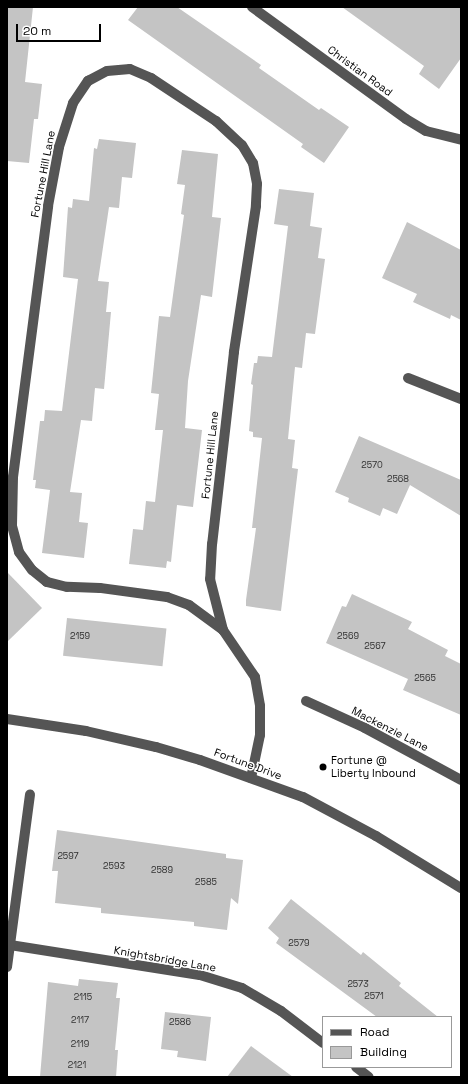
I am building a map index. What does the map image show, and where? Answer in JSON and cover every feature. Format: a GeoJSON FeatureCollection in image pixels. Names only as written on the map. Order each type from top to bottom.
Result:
{"type":"FeatureCollection","features":[{"type":"Feature","properties":{"kind":"street","name":"Christian Road"},"geometry":{"type":"LineString","coordinates":[[252,7],[406,119],[426,131],[461,140]]}},
{"type":"Feature","properties":{"kind":"street","name":"Fortune Hill Lane"},"geometry":{"type":"LineString","coordinates":[[223,630],[189,606],[167,596],[100,588],[66,586],[47,582],[32,570],[19,552],[12,525],[13,477],[48,206],[59,147],[73,103],[88,81],[107,71],[130,69],[151,78],[216,121],[242,145],[253,163],[257,184],[256,206],[234,352],[212,544],[210,579],[223,630],[255,677],[260,706],[260,736],[251,778]]}},
{"type":"Feature","properties":{"kind":"street"},"geometry":{"type":"LineString","coordinates":[[408,378],[461,399]]}},
{"type":"Feature","properties":{"kind":"street","name":"Mackenzie Lane"},"geometry":{"type":"LineString","coordinates":[[306,701],[365,728],[461,780]]}},
{"type":"Feature","properties":{"kind":"street","name":"Fortune Drive"},"geometry":{"type":"LineString","coordinates":[[7,718],[86,731],[156,747],[251,778],[303,797],[376,836],[461,888]]}},
{"type":"Feature","properties":{"kind":"street"},"geometry":{"type":"LineString","coordinates":[[7,967],[30,796]]}},
{"type":"Feature","properties":{"kind":"street","name":"Knightsbridge Lane"},"geometry":{"type":"LineString","coordinates":[[10,945],[207,977],[242,988],[281,1011],[322,1042]]}},
{"type":"Feature","properties":{"kind":"street"},"geometry":{"type":"LineString","coordinates":[[357,1068],[369,1077]]}},
{"type":"Feature","properties":{"kind":"building"},"geometry":{"type":"Polygon","coordinates":[[[7,7],[33,7],[25,82],[42,84],[38,119],[34,119],[29,163],[7,161],[7,7]]]}},
{"type":"Feature","properties":{"kind":"building"},"geometry":{"type":"Polygon","coordinates":[[[138,7],[177,7],[261,65],[259,68],[319,110],[321,108],[349,127],[324,163],[301,147],[303,144],[128,20],[138,7]]]}},
{"type":"Feature","properties":{"kind":"building"},"geometry":{"type":"Polygon","coordinates":[[[342,7],[461,7],[461,58],[439,89],[419,74],[424,66],[342,7]]]}},
{"type":"Feature","properties":{"kind":"building"},"geometry":{"type":"Polygon","coordinates":[[[99,139],[136,143],[132,178],[122,177],[119,208],[109,207],[98,281],[109,282],[106,312],[111,312],[104,389],[95,388],[92,421],[81,420],[70,492],[82,493],[79,522],[88,523],[84,558],[42,553],[50,490],[35,488],[36,480],[33,480],[40,421],[44,421],[45,410],[62,411],[78,279],[63,277],[68,207],[72,208],[73,199],[89,201],[94,148],[97,149],[99,139]]]}},
{"type":"Feature","properties":{"kind":"building"},"geometry":{"type":"Polygon","coordinates":[[[182,150],[218,154],[212,217],[221,218],[212,297],[201,295],[188,381],[185,428],[202,430],[193,507],[177,505],[171,562],[167,561],[166,568],[129,564],[133,529],[143,530],[146,501],[155,502],[163,430],[155,430],[159,394],[151,393],[159,316],[170,317],[184,215],[181,214],[185,185],[177,184],[182,150]]]}},
{"type":"Feature","properties":{"kind":"building"},"geometry":{"type":"Polygon","coordinates":[[[279,189],[314,193],[310,226],[322,228],[318,258],[325,259],[315,334],[306,333],[302,368],[295,367],[288,439],[295,440],[292,468],[298,469],[281,611],[246,606],[256,528],[252,528],[262,438],[253,437],[253,432],[249,431],[253,385],[251,384],[254,363],[257,363],[258,356],[272,357],[288,226],[274,224],[279,189]]]}},
{"type":"Feature","properties":{"kind":"building"},"geometry":{"type":"Polygon","coordinates":[[[407,222],[461,250],[461,320],[451,315],[450,319],[413,302],[417,294],[382,278],[407,222]]]}},
{"type":"Feature","properties":{"kind":"building"},"geometry":{"type":"Polygon","coordinates":[[[359,436],[461,480],[461,516],[410,485],[397,514],[383,508],[380,516],[348,502],[349,498],[335,492],[359,436]]]}},
{"type":"Feature","properties":{"kind":"building"},"geometry":{"type":"Polygon","coordinates":[[[7,572],[42,608],[7,642],[7,572]]]}},
{"type":"Feature","properties":{"kind":"building"},"geometry":{"type":"Polygon","coordinates":[[[352,594],[412,622],[408,629],[448,650],[445,656],[461,664],[461,715],[403,690],[408,679],[326,643],[342,606],[346,607],[352,594]]]}},
{"type":"Feature","properties":{"kind":"building"},"geometry":{"type":"Polygon","coordinates":[[[67,618],[166,628],[162,666],[63,656],[67,618]]]}},
{"type":"Feature","properties":{"kind":"building"},"geometry":{"type":"Polygon","coordinates":[[[57,830],[226,854],[226,858],[243,860],[238,904],[231,898],[227,930],[194,926],[194,922],[101,913],[101,908],[55,903],[58,871],[52,871],[57,830]]]}},
{"type":"Feature","properties":{"kind":"building"},"geometry":{"type":"Polygon","coordinates":[[[291,899],[361,955],[363,952],[401,983],[399,986],[437,1016],[376,1016],[276,943],[279,938],[268,928],[291,899]]]}},
{"type":"Feature","properties":{"kind":"building"},"geometry":{"type":"Polygon","coordinates":[[[79,979],[118,983],[116,998],[120,998],[115,1050],[118,1050],[116,1077],[40,1077],[48,982],[78,986],[79,979]]]}},
{"type":"Feature","properties":{"kind":"building"},"geometry":{"type":"Polygon","coordinates":[[[165,1012],[211,1017],[206,1061],[177,1057],[178,1051],[161,1049],[165,1012]]]}},
{"type":"Feature","properties":{"kind":"building"},"geometry":{"type":"Polygon","coordinates":[[[251,1046],[293,1077],[227,1077],[251,1046]]]}},
{"type":"Feature","properties":{"kind":"place","name":"Fortune @ Liberty Inbound"},"geometry":{"type":"Point","coordinates":[323,767]}}]}
